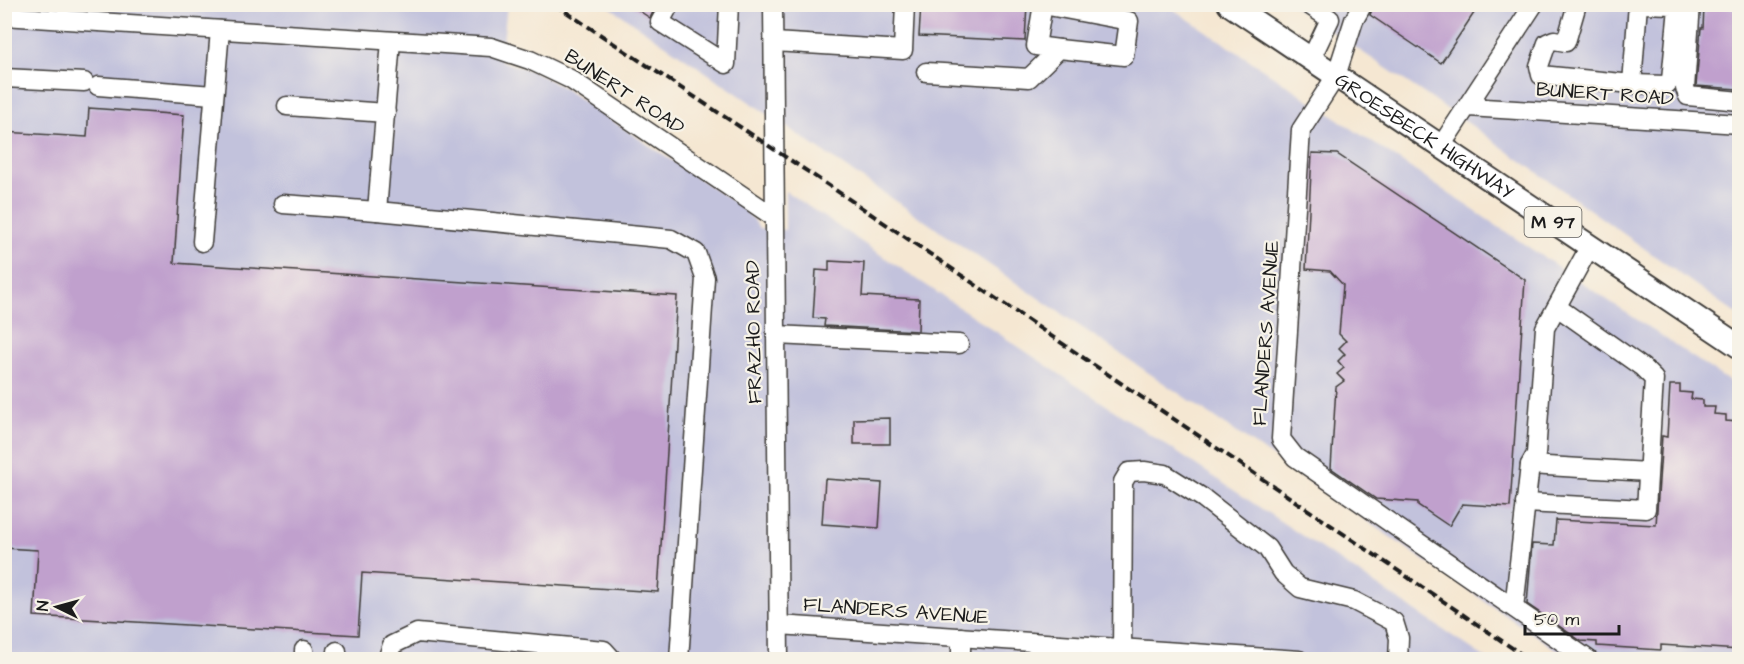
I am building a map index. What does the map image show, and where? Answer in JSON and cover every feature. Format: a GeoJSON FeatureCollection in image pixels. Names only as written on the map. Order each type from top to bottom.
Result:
{"type":"FeatureCollection","features":[{"type":"Feature","properties":{"kind":"main road","name":"GROESBECK HIGHWAY"},"geometry":{"type":"LineString","coordinates":[[1228,4],[1740,347]]}},
{"type":"Feature","properties":{"kind":"street"},"geometry":{"type":"LineString","coordinates":[[670,4],[660,22],[726,64],[729,4]]}},
{"type":"Feature","properties":{"kind":"street","name":"FRAZHO ROAD"},"geometry":{"type":"LineString","coordinates":[[773,4],[780,660]]}},
{"type":"Feature","properties":{"kind":"street"},"geometry":{"type":"LineString","coordinates":[[774,42],[903,50],[905,4]]}},
{"type":"Feature","properties":{"kind":"street"},"geometry":{"type":"LineString","coordinates":[[1308,4],[1330,19],[1311,59]]}},
{"type":"Feature","properties":{"kind":"street","name":"FLANDERS AVENUE"},"geometry":{"type":"LineString","coordinates":[[1363,4],[1354,20],[1336,76],[1301,130],[1281,440],[1295,457],[1588,660]]}},
{"type":"Feature","properties":{"kind":"street"},"geometry":{"type":"LineString","coordinates":[[1441,146],[1534,4]]}},
{"type":"Feature","properties":{"kind":"street"},"geometry":{"type":"LineString","coordinates":[[1576,4],[1566,42],[1554,40],[1547,43],[1539,66],[1541,75],[1632,84],[1666,85],[1671,80],[1678,8],[1673,5],[1639,4],[1632,84]]}},
{"type":"Feature","properties":{"kind":"street"},"geometry":{"type":"LineString","coordinates":[[1691,4],[1685,88],[1688,96],[1740,101]]}},
{"type":"Feature","properties":{"kind":"street"},"geometry":{"type":"LineString","coordinates":[[1043,5],[1129,21],[1124,56],[1036,46],[1043,5]]}},
{"type":"Feature","properties":{"kind":"street","name":"BUNERT ROAD"},"geometry":{"type":"LineString","coordinates":[[4,16],[52,12],[220,30],[490,47],[546,66],[570,79],[774,217]]}},
{"type":"Feature","properties":{"kind":"street"},"geometry":{"type":"LineString","coordinates":[[202,242],[220,30]]}},
{"type":"Feature","properties":{"kind":"street"},"geometry":{"type":"LineString","coordinates":[[377,211],[392,41]]}},
{"type":"Feature","properties":{"kind":"street"},"geometry":{"type":"LineString","coordinates":[[926,72],[1029,78],[1059,49]]}},
{"type":"Feature","properties":{"kind":"street"},"geometry":{"type":"LineString","coordinates":[[4,78],[213,95]]}},
{"type":"Feature","properties":{"kind":"street"},"geometry":{"type":"LineString","coordinates":[[287,106],[386,113]]}},
{"type":"Feature","properties":{"kind":"street","name":"BUNERT ROAD"},"geometry":{"type":"LineString","coordinates":[[1468,107],[1740,124]]}},
{"type":"Feature","properties":{"kind":"street"},"geometry":{"type":"LineString","coordinates":[[283,204],[671,239],[696,253],[705,278],[679,660]]}},
{"type":"Feature","properties":{"kind":"street"},"geometry":{"type":"LineString","coordinates":[[1514,608],[1530,465],[1536,454],[1545,328],[1590,246]]}},
{"type":"Feature","properties":{"kind":"street"},"geometry":{"type":"LineString","coordinates":[[1525,502],[1646,509],[1654,379],[1642,367],[1557,307]]}},
{"type":"Feature","properties":{"kind":"street"},"geometry":{"type":"LineString","coordinates":[[776,335],[959,344]]}},
{"type":"Feature","properties":{"kind":"street"},"geometry":{"type":"LineString","coordinates":[[1530,465],[1648,472]]}},
{"type":"Feature","properties":{"kind":"street"},"geometry":{"type":"LineString","coordinates":[[1122,653],[1123,482],[1129,472],[1144,471],[1165,474],[1203,498],[1267,548],[1283,573],[1300,588],[1354,602],[1394,622],[1400,638],[1398,660]]}},
{"type":"Feature","properties":{"kind":"street","name":"FLANDERS AVENUE"},"geometry":{"type":"LineString","coordinates":[[779,625],[961,637],[1122,653],[1299,660]]}},
{"type":"Feature","properties":{"kind":"street"},"geometry":{"type":"LineString","coordinates":[[387,660],[392,645],[417,633],[604,650],[613,660]]}},
{"type":"Feature","properties":{"kind":"street"},"geometry":{"type":"LineString","coordinates":[[960,660],[961,637]]}},
{"type":"Feature","properties":{"kind":"shaded area"},"geometry":{"type":"Polygon","coordinates":[[[4,5],[507,5],[501,61],[533,71],[559,85],[743,208],[759,228],[785,230],[785,191],[1487,659],[5,659],[4,5]]]}},
{"type":"Feature","properties":{"kind":"shaded area"},"geometry":{"type":"Polygon","coordinates":[[[607,5],[1167,5],[1739,388],[1739,659],[1570,659],[607,5]]]}},
{"type":"Feature","properties":{"kind":"shaded area"},"geometry":{"type":"Polygon","coordinates":[[[1292,5],[1739,5],[1739,316],[1471,125],[1292,5]]]}},
{"type":"Feature","properties":{"kind":"building"},"geometry":{"type":"Polygon","coordinates":[[[629,4],[657,4],[650,18],[629,4]]]}},
{"type":"Feature","properties":{"kind":"building"},"geometry":{"type":"Polygon","coordinates":[[[921,4],[1027,4],[1025,41],[919,36],[921,4]]]}},
{"type":"Feature","properties":{"kind":"building"},"geometry":{"type":"Polygon","coordinates":[[[1374,4],[1480,4],[1441,63],[1370,15],[1374,4]]]}},
{"type":"Feature","properties":{"kind":"building"},"geometry":{"type":"Polygon","coordinates":[[[1704,7],[1740,9],[1738,89],[1696,86],[1704,7]]]}},
{"type":"Feature","properties":{"kind":"building"},"geometry":{"type":"Polygon","coordinates":[[[89,108],[184,115],[174,263],[677,296],[658,592],[362,573],[358,635],[34,616],[38,550],[4,548],[4,132],[87,137],[89,108]]]}},
{"type":"Feature","properties":{"kind":"building"},"geometry":{"type":"Polygon","coordinates":[[[1312,153],[1337,154],[1525,280],[1510,507],[1462,504],[1449,526],[1418,505],[1418,502],[1376,499],[1331,468],[1336,387],[1344,381],[1337,374],[1344,368],[1338,361],[1345,354],[1339,348],[1346,341],[1339,334],[1343,285],[1330,271],[1306,269],[1312,153]]]}},
{"type":"Feature","properties":{"kind":"building"},"geometry":{"type":"Polygon","coordinates":[[[829,261],[864,263],[862,296],[919,299],[918,331],[824,326],[825,319],[813,318],[816,270],[829,271],[829,261]]]}},
{"type":"Feature","properties":{"kind":"building"},"geometry":{"type":"Polygon","coordinates":[[[1670,385],[1680,385],[1680,392],[1692,393],[1691,399],[1703,400],[1703,407],[1715,407],[1714,414],[1726,415],[1726,421],[1738,422],[1737,431],[1740,431],[1740,650],[1661,645],[1661,650],[1597,646],[1597,642],[1581,641],[1527,604],[1532,544],[1554,545],[1556,520],[1656,525],[1662,436],[1667,437],[1670,385]]]}},
{"type":"Feature","properties":{"kind":"building"},"geometry":{"type":"Polygon","coordinates":[[[890,418],[890,444],[854,444],[854,419],[890,418]]]}},
{"type":"Feature","properties":{"kind":"building"},"geometry":{"type":"Polygon","coordinates":[[[825,479],[882,483],[879,528],[822,524],[825,479]]]}},
{"type":"Feature","properties":{"kind":"railway"},"geometry":{"type":"LineString","coordinates":[[554,4],[834,189],[1530,660]]}}]}
